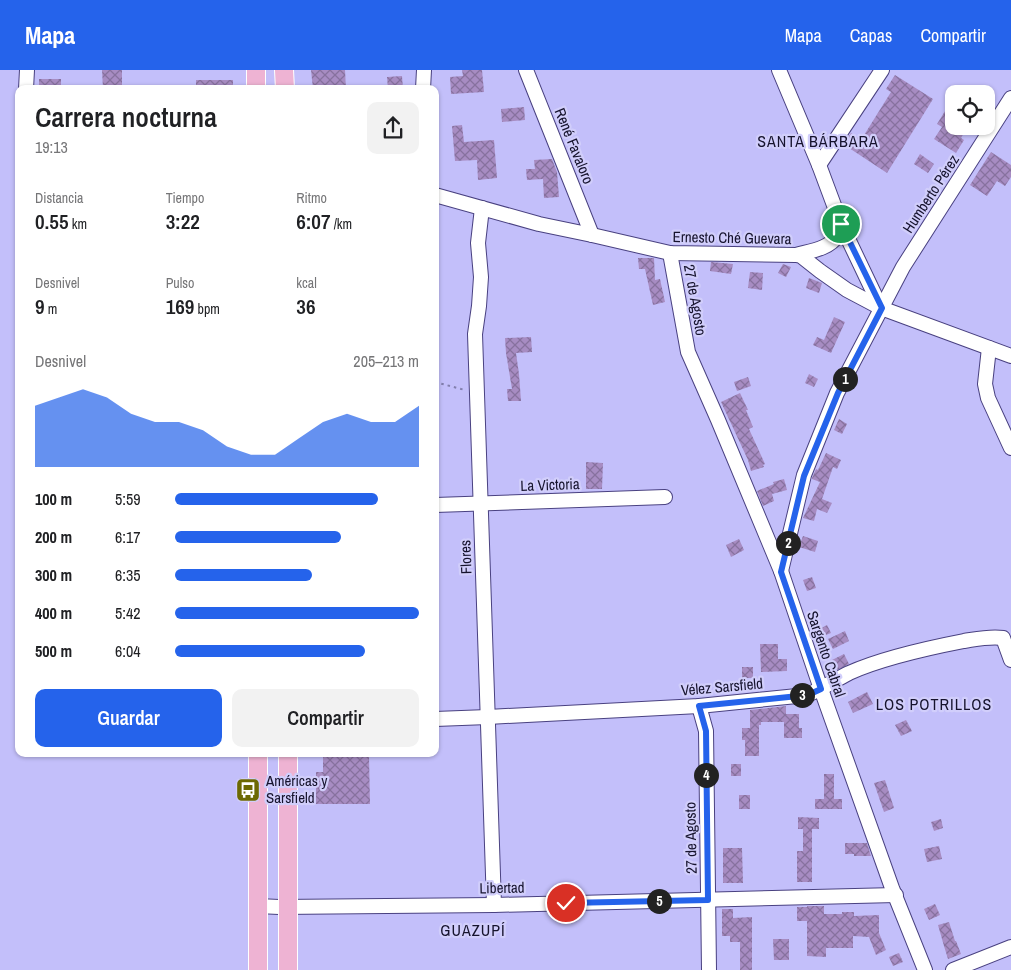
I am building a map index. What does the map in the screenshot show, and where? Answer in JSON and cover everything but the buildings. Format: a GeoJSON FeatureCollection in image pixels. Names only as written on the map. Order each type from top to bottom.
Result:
{"type":"FeatureCollection","features":[{"type":"Feature","properties":{"kind":"main road"},"geometry":{"type":"LineString","coordinates":[[256,70],[256,85]]}},
{"type":"Feature","properties":{"kind":"main road"},"geometry":{"type":"LineString","coordinates":[[284,70],[285,85]]}},
{"type":"Feature","properties":{"kind":"main road"},"geometry":{"type":"LineString","coordinates":[[258,757],[258,970]]}},
{"type":"Feature","properties":{"kind":"main road"},"geometry":{"type":"LineString","coordinates":[[288,757],[288,970]]}},
{"type":"Feature","properties":{"kind":"street"},"geometry":{"type":"LineString","coordinates":[[26,85],[27,70]]}},
{"type":"Feature","properties":{"kind":"street"},"geometry":{"type":"LineString","coordinates":[[423,85],[424,70]]}},
{"type":"Feature","properties":{"kind":"street","name":"René Favaloro"},"geometry":{"type":"LineString","coordinates":[[526,70],[592,235]]}},
{"type":"Feature","properties":{"kind":"street"},"geometry":{"type":"LineString","coordinates":[[779,70],[819,165],[841,224],[882,308]]}},
{"type":"Feature","properties":{"kind":"street"},"geometry":{"type":"LineString","coordinates":[[819,165],[882,70]]}},
{"type":"Feature","properties":{"kind":"street","name":"Humberto Pérez"},"geometry":{"type":"LineString","coordinates":[[781,572],[804,476],[838,393],[903,267],[1011,98]]}},
{"type":"Feature","properties":{"kind":"street","name":"Ernesto Ché Guevara"},"geometry":{"type":"LineString","coordinates":[[439,196],[539,224],[670,254],[801,256],[820,272],[847,290],[882,308],[989,348],[1009,352]]}},
{"type":"Feature","properties":{"kind":"street","name":"Flores"},"geometry":{"type":"LineString","coordinates":[[482,208],[478,243],[481,277],[475,334],[494,904]]}},
{"type":"Feature","properties":{"kind":"street"},"geometry":{"type":"LineString","coordinates":[[796,255],[821,249],[829,244],[837,236],[841,224]]}},
{"type":"Feature","properties":{"kind":"street","name":"27 de Agosto"},"geometry":{"type":"LineString","coordinates":[[670,254],[688,352]]}},
{"type":"Feature","properties":{"kind":"street"},"geometry":{"type":"LineString","coordinates":[[989,348],[986,384],[988,398],[1011,448]]}},
{"type":"Feature","properties":{"kind":"street","name":"Sargento Cabral"},"geometry":{"type":"LineString","coordinates":[[688,352],[781,572],[821,689],[925,970]]}},
{"type":"Feature","properties":{"kind":"street","name":"La Victoria"},"geometry":{"type":"LineString","coordinates":[[439,504],[665,498]]}},
{"type":"Feature","properties":{"kind":"street","name":"Vélez Sarsfield"},"geometry":{"type":"LineString","coordinates":[[439,719],[488,718],[699,706],[808,695],[848,674],[868,666],[947,644],[993,636],[1002,638],[1011,660]]}},
{"type":"Feature","properties":{"kind":"street","name":"27 de Agosto"},"geometry":{"type":"LineString","coordinates":[[699,706],[706,731],[709,970]]}},
{"type":"Feature","properties":{"kind":"street","name":"Libertad"},"geometry":{"type":"LineString","coordinates":[[258,906],[494,904],[896,895]]}},
{"type":"Feature","properties":{"kind":"street"},"geometry":{"type":"LineString","coordinates":[[953,970],[1011,947]]}},
{"type":"Feature","properties":{"kind":"path"},"geometry":{"type":"LineString","coordinates":[[439,383],[477,394]]}},
{"type":"Feature","properties":{"kind":"place","name":"Américas y Sarsfield"},"geometry":{"type":"Point","coordinates":[248,790]}},
{"type":"Feature","properties":{"kind":"district","name":"SANTA BÁRBARA"},"geometry":{"type":"Point","coordinates":[818,141]}},
{"type":"Feature","properties":{"kind":"district","name":"LOS POTRILLOS"},"geometry":{"type":"Point","coordinates":[934,704]}},
{"type":"Feature","properties":{"kind":"district","name":"GUAZUPÍ"},"geometry":{"type":"Point","coordinates":[473,930]}},
{"type":"Feature","properties":{"kind":"route"},"geometry":{"type":"LineString","coordinates":[[566,903],[708,900],[706,731],[699,706],[808,695],[821,689],[781,572],[804,476],[838,393],[882,308],[841,224]]}}]}
